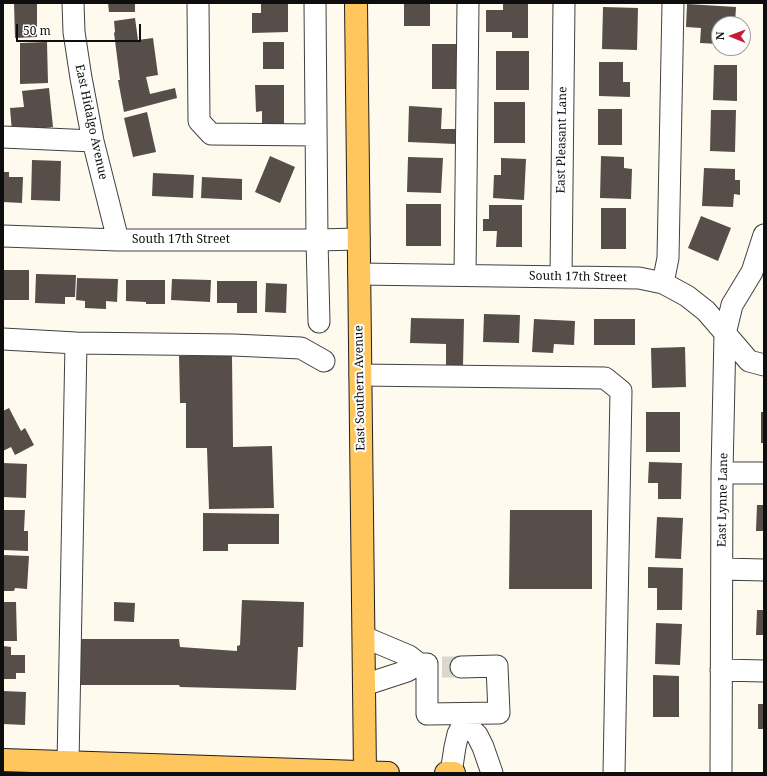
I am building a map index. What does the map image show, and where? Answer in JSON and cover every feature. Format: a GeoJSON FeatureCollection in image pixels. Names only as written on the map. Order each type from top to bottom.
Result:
{"type":"FeatureCollection","features":[{"type":"Feature","properties":{"kind":"main road","name":"East Southern Avenue"},"geometry":{"type":"LineString","coordinates":[[356,3],[365,773]]}},
{"type":"Feature","properties":{"kind":"main road"},"geometry":{"type":"LineString","coordinates":[[3,760],[388,773]]}},
{"type":"Feature","properties":{"kind":"main road"},"geometry":{"type":"LineString","coordinates":[[446,773],[454,773]]}},
{"type":"Feature","properties":{"kind":"street","name":"East Hidalgo Avenue"},"geometry":{"type":"LineString","coordinates":[[73,3],[74,32],[81,78],[93,141],[118,240]]}},
{"type":"Feature","properties":{"kind":"street"},"geometry":{"type":"LineString","coordinates":[[198,3],[199,121],[211,134],[316,135]]}},
{"type":"Feature","properties":{"kind":"street"},"geometry":{"type":"LineString","coordinates":[[315,3],[319,322]]}},
{"type":"Feature","properties":{"kind":"street"},"geometry":{"type":"LineString","coordinates":[[465,275],[468,3]]}},
{"type":"Feature","properties":{"kind":"street","name":"East Pleasant Lane"},"geometry":{"type":"LineString","coordinates":[[561,277],[564,3]]}},
{"type":"Feature","properties":{"kind":"street"},"geometry":{"type":"LineString","coordinates":[[663,283],[668,258],[673,3]]}},
{"type":"Feature","properties":{"kind":"street"},"geometry":{"type":"LineString","coordinates":[[3,137],[93,141]]}},
{"type":"Feature","properties":{"kind":"street","name":"East Lynne Lane"},"geometry":{"type":"LineString","coordinates":[[721,773],[722,473],[725,334],[732,305],[758,272],[764,235]]}},
{"type":"Feature","properties":{"kind":"street","name":"South 17th Street"},"geometry":{"type":"LineString","coordinates":[[3,236],[118,240],[359,239]]}},
{"type":"Feature","properties":{"kind":"street","name":"South 17th Street"},"geometry":{"type":"LineString","coordinates":[[359,274],[639,278],[663,283],[687,296],[706,311],[749,360],[764,365]]}},
{"type":"Feature","properties":{"kind":"street"},"geometry":{"type":"LineString","coordinates":[[3,340],[301,348],[324,362]]}},
{"type":"Feature","properties":{"kind":"street"},"geometry":{"type":"LineString","coordinates":[[68,763],[76,342]]}},
{"type":"Feature","properties":{"kind":"street"},"geometry":{"type":"LineString","coordinates":[[360,375],[605,378],[621,390],[614,773]]}},
{"type":"Feature","properties":{"kind":"street"},"geometry":{"type":"LineString","coordinates":[[722,473],[764,474]]}},
{"type":"Feature","properties":{"kind":"street"},"geometry":{"type":"LineString","coordinates":[[722,569],[764,570]]}},
{"type":"Feature","properties":{"kind":"street"},"geometry":{"type":"LineString","coordinates":[[364,637],[437,666]]}},
{"type":"Feature","properties":{"kind":"street"},"geometry":{"type":"LineString","coordinates":[[364,685],[407,671],[437,666],[497,666],[498,713],[464,718],[427,714],[437,666]]}},
{"type":"Feature","properties":{"kind":"street"},"geometry":{"type":"LineString","coordinates":[[721,670],[764,671]]}},
{"type":"Feature","properties":{"kind":"street"},"geometry":{"type":"LineString","coordinates":[[451,773],[458,734],[464,718]]}},
{"type":"Feature","properties":{"kind":"street"},"geometry":{"type":"LineString","coordinates":[[464,718],[477,735],[492,773]]}},
{"type":"Feature","properties":{"kind":"building"},"geometry":{"type":"Polygon","coordinates":[[[14,3],[37,3],[37,37],[15,38],[14,3]]]}},
{"type":"Feature","properties":{"kind":"building"},"geometry":{"type":"Polygon","coordinates":[[[108,3],[135,3],[135,12],[109,12],[108,3]]]}},
{"type":"Feature","properties":{"kind":"building"},"geometry":{"type":"Polygon","coordinates":[[[261,3],[288,3],[288,32],[252,33],[252,13],[261,13],[261,3]]]}},
{"type":"Feature","properties":{"kind":"building"},"geometry":{"type":"Polygon","coordinates":[[[404,3],[430,3],[430,26],[404,26],[404,3]]]}},
{"type":"Feature","properties":{"kind":"building"},"geometry":{"type":"Polygon","coordinates":[[[503,3],[528,3],[528,38],[512,38],[512,32],[486,32],[486,10],[503,10],[503,3]]]}},
{"type":"Feature","properties":{"kind":"building"},"geometry":{"type":"Polygon","coordinates":[[[687,4],[736,7],[735,16],[711,16],[711,44],[700,43],[701,28],[686,27],[687,4]]]}},
{"type":"Feature","properties":{"kind":"building"},"geometry":{"type":"Polygon","coordinates":[[[603,7],[638,8],[637,50],[602,49],[603,7]]]}},
{"type":"Feature","properties":{"kind":"building"},"geometry":{"type":"Polygon","coordinates":[[[135,18],[138,40],[153,38],[158,75],[146,77],[150,94],[175,88],[177,98],[124,112],[118,80],[120,80],[114,33],[114,21],[135,18]]]}},
{"type":"Feature","properties":{"kind":"building"},"geometry":{"type":"Polygon","coordinates":[[[47,42],[48,83],[20,84],[20,43],[47,42]]]}},
{"type":"Feature","properties":{"kind":"building"},"geometry":{"type":"Polygon","coordinates":[[[263,42],[284,42],[284,69],[263,69],[263,42]]]}},
{"type":"Feature","properties":{"kind":"building"},"geometry":{"type":"Polygon","coordinates":[[[432,44],[459,44],[459,89],[432,89],[432,44]]]}},
{"type":"Feature","properties":{"kind":"building"},"geometry":{"type":"Polygon","coordinates":[[[496,51],[529,51],[529,90],[496,90],[496,51]]]}},
{"type":"Feature","properties":{"kind":"building"},"geometry":{"type":"Polygon","coordinates":[[[599,62],[623,62],[623,82],[630,82],[630,97],[599,96],[599,62]]]}},
{"type":"Feature","properties":{"kind":"building"},"geometry":{"type":"Polygon","coordinates":[[[714,65],[737,65],[737,101],[713,100],[714,65]]]}},
{"type":"Feature","properties":{"kind":"building"},"geometry":{"type":"Polygon","coordinates":[[[255,85],[284,85],[284,126],[262,126],[262,111],[256,112],[255,85]]]}},
{"type":"Feature","properties":{"kind":"building"},"geometry":{"type":"Polygon","coordinates":[[[49,88],[53,127],[12,132],[10,108],[24,107],[22,91],[49,88]]]}},
{"type":"Feature","properties":{"kind":"building"},"geometry":{"type":"Polygon","coordinates":[[[494,102],[525,102],[525,143],[494,143],[494,102]]]}},
{"type":"Feature","properties":{"kind":"building"},"geometry":{"type":"Polygon","coordinates":[[[409,106],[442,108],[441,129],[457,129],[456,144],[408,142],[409,106]]]}},
{"type":"Feature","properties":{"kind":"building"},"geometry":{"type":"Polygon","coordinates":[[[598,109],[622,109],[622,145],[598,145],[598,109]]]}},
{"type":"Feature","properties":{"kind":"building"},"geometry":{"type":"Polygon","coordinates":[[[711,110],[736,110],[735,152],[710,151],[711,110]]]}},
{"type":"Feature","properties":{"kind":"building"},"geometry":{"type":"Polygon","coordinates":[[[147,112],[156,152],[133,157],[124,118],[147,112]]]}},
{"type":"Feature","properties":{"kind":"building"},"geometry":{"type":"Polygon","coordinates":[[[270,156],[295,167],[280,203],[255,192],[270,156]]]}},
{"type":"Feature","properties":{"kind":"building"},"geometry":{"type":"Polygon","coordinates":[[[601,156],[624,157],[624,168],[632,169],[631,199],[600,198],[601,156]]]}},
{"type":"Feature","properties":{"kind":"building"},"geometry":{"type":"Polygon","coordinates":[[[408,157],[443,158],[441,193],[407,192],[408,157]]]}},
{"type":"Feature","properties":{"kind":"building"},"geometry":{"type":"Polygon","coordinates":[[[501,158],[526,159],[524,200],[493,198],[494,175],[501,175],[501,158]]]}},
{"type":"Feature","properties":{"kind":"building"},"geometry":{"type":"Polygon","coordinates":[[[32,160],[61,161],[60,201],[31,200],[32,160]]]}},
{"type":"Feature","properties":{"kind":"building"},"geometry":{"type":"Polygon","coordinates":[[[704,168],[735,169],[735,180],[740,180],[740,195],[734,194],[733,207],[702,206],[704,168]]]}},
{"type":"Feature","properties":{"kind":"building"},"geometry":{"type":"Polygon","coordinates":[[[3,172],[9,172],[9,177],[23,177],[22,203],[3,202],[3,172]]]}},
{"type":"Feature","properties":{"kind":"building"},"geometry":{"type":"Polygon","coordinates":[[[153,173],[194,175],[193,198],[152,196],[153,173]]]}},
{"type":"Feature","properties":{"kind":"building"},"geometry":{"type":"Polygon","coordinates":[[[202,177],[242,179],[242,200],[201,198],[202,177]]]}},
{"type":"Feature","properties":{"kind":"building"},"geometry":{"type":"Polygon","coordinates":[[[406,204],[441,204],[441,246],[406,246],[406,204]]]}},
{"type":"Feature","properties":{"kind":"building"},"geometry":{"type":"Polygon","coordinates":[[[489,205],[522,205],[522,247],[496,247],[497,231],[483,231],[483,219],[489,219],[489,205]]]}},
{"type":"Feature","properties":{"kind":"building"},"geometry":{"type":"Polygon","coordinates":[[[601,208],[626,208],[626,249],[601,249],[601,208]]]}},
{"type":"Feature","properties":{"kind":"building"},"geometry":{"type":"Polygon","coordinates":[[[701,216],[731,228],[718,261],[688,248],[701,216]]]}},
{"type":"Feature","properties":{"kind":"building"},"geometry":{"type":"Polygon","coordinates":[[[3,270],[29,270],[29,300],[3,300],[3,270]]]}},
{"type":"Feature","properties":{"kind":"building"},"geometry":{"type":"Polygon","coordinates":[[[36,274],[76,275],[75,297],[65,297],[65,304],[35,303],[36,274]]]}},
{"type":"Feature","properties":{"kind":"building"},"geometry":{"type":"Polygon","coordinates":[[[77,278],[118,279],[117,302],[106,301],[106,309],[85,308],[85,301],[76,300],[77,278]]]}},
{"type":"Feature","properties":{"kind":"building"},"geometry":{"type":"Polygon","coordinates":[[[172,279],[211,280],[210,302],[171,300],[172,279]]]}},
{"type":"Feature","properties":{"kind":"building"},"geometry":{"type":"Polygon","coordinates":[[[126,280],[165,280],[165,304],[146,304],[146,302],[126,301],[126,280]]]}},
{"type":"Feature","properties":{"kind":"building"},"geometry":{"type":"Polygon","coordinates":[[[217,281],[257,281],[257,313],[237,313],[237,303],[217,303],[217,281]]]}},
{"type":"Feature","properties":{"kind":"building"},"geometry":{"type":"Polygon","coordinates":[[[266,283],[287,284],[286,313],[265,312],[266,283]]]}},
{"type":"Feature","properties":{"kind":"building"},"geometry":{"type":"Polygon","coordinates":[[[484,314],[520,315],[519,343],[483,342],[484,314]]]}},
{"type":"Feature","properties":{"kind":"building"},"geometry":{"type":"Polygon","coordinates":[[[411,318],[464,319],[463,366],[446,366],[446,344],[410,343],[411,318]]]}},
{"type":"Feature","properties":{"kind":"building"},"geometry":{"type":"Polygon","coordinates":[[[534,319],[575,321],[574,345],[554,344],[553,353],[532,352],[534,319]]]}},
{"type":"Feature","properties":{"kind":"building"},"geometry":{"type":"Polygon","coordinates":[[[594,319],[635,319],[635,345],[594,345],[594,319]]]}},
{"type":"Feature","properties":{"kind":"building"},"geometry":{"type":"Polygon","coordinates":[[[685,347],[686,387],[652,388],[651,348],[685,347]]]}},
{"type":"Feature","properties":{"kind":"building"},"geometry":{"type":"Polygon","coordinates":[[[179,356],[232,356],[233,447],[272,446],[274,508],[209,509],[207,448],[186,448],[186,403],[180,403],[179,356]]]}},
{"type":"Feature","properties":{"kind":"building"},"geometry":{"type":"Polygon","coordinates":[[[9,408],[21,431],[25,428],[34,445],[15,455],[11,447],[3,451],[3,411],[9,408]]]}},
{"type":"Feature","properties":{"kind":"building"},"geometry":{"type":"Polygon","coordinates":[[[646,412],[680,412],[680,452],[646,452],[646,412]]]}},
{"type":"Feature","properties":{"kind":"building"},"geometry":{"type":"Polygon","coordinates":[[[761,412],[764,412],[764,443],[761,443],[761,412]]]}},
{"type":"Feature","properties":{"kind":"building"},"geometry":{"type":"Polygon","coordinates":[[[649,462],[682,463],[681,499],[658,499],[658,483],[648,483],[649,462]]]}},
{"type":"Feature","properties":{"kind":"building"},"geometry":{"type":"Polygon","coordinates":[[[3,463],[27,464],[26,498],[3,497],[3,463]]]}},
{"type":"Feature","properties":{"kind":"building"},"geometry":{"type":"Polygon","coordinates":[[[757,505],[764,505],[764,531],[756,531],[757,505]]]}},
{"type":"Feature","properties":{"kind":"building"},"geometry":{"type":"Polygon","coordinates":[[[3,510],[25,510],[24,531],[28,531],[28,551],[3,550],[3,510]]]}},
{"type":"Feature","properties":{"kind":"building"},"geometry":{"type":"Polygon","coordinates":[[[510,510],[592,510],[592,589],[509,589],[510,510]]]}},
{"type":"Feature","properties":{"kind":"building"},"geometry":{"type":"Polygon","coordinates":[[[203,513],[279,514],[279,544],[228,544],[228,551],[203,551],[203,513]]]}},
{"type":"Feature","properties":{"kind":"building"},"geometry":{"type":"Polygon","coordinates":[[[657,517],[683,518],[681,559],[655,558],[657,517]]]}},
{"type":"Feature","properties":{"kind":"building"},"geometry":{"type":"Polygon","coordinates":[[[3,555],[29,556],[27,589],[15,588],[14,591],[3,591],[3,555]]]}},
{"type":"Feature","properties":{"kind":"building"},"geometry":{"type":"Polygon","coordinates":[[[648,567],[683,568],[682,610],[657,610],[657,588],[648,588],[648,567]]]}},
{"type":"Feature","properties":{"kind":"building"},"geometry":{"type":"Polygon","coordinates":[[[242,600],[304,602],[303,647],[298,647],[296,690],[180,687],[179,685],[75,685],[76,639],[179,639],[180,647],[237,651],[237,646],[240,645],[242,600]]]}},
{"type":"Feature","properties":{"kind":"building"},"geometry":{"type":"Polygon","coordinates":[[[3,602],[16,602],[17,641],[3,641],[3,602]]]}},
{"type":"Feature","properties":{"kind":"building"},"geometry":{"type":"Polygon","coordinates":[[[114,602],[135,603],[134,622],[114,621],[114,602]]]}},
{"type":"Feature","properties":{"kind":"building"},"geometry":{"type":"Polygon","coordinates":[[[757,610],[764,610],[764,635],[756,635],[757,610]]]}},
{"type":"Feature","properties":{"kind":"building"},"geometry":{"type":"Polygon","coordinates":[[[656,623],[682,624],[680,665],[655,664],[656,623]]]}},
{"type":"Feature","properties":{"kind":"building"},"geometry":{"type":"Polygon","coordinates":[[[3,646],[11,647],[11,655],[25,655],[25,673],[16,673],[16,679],[3,679],[3,646]]]}},
{"type":"Feature","properties":{"kind":"building"},"geometry":{"type":"Polygon","coordinates":[[[653,675],[679,676],[679,717],[653,717],[653,675]]]}},
{"type":"Feature","properties":{"kind":"building"},"geometry":{"type":"Polygon","coordinates":[[[3,691],[26,692],[25,725],[3,724],[3,691]]]}},
{"type":"Feature","properties":{"kind":"building"},"geometry":{"type":"Polygon","coordinates":[[[758,704],[764,704],[764,729],[758,729],[758,704]]]}},
{"type":"Feature","properties":{"kind":"tunnel"},"geometry":{"type":"LineString","coordinates":[[442,667],[461,667]]}}]}
